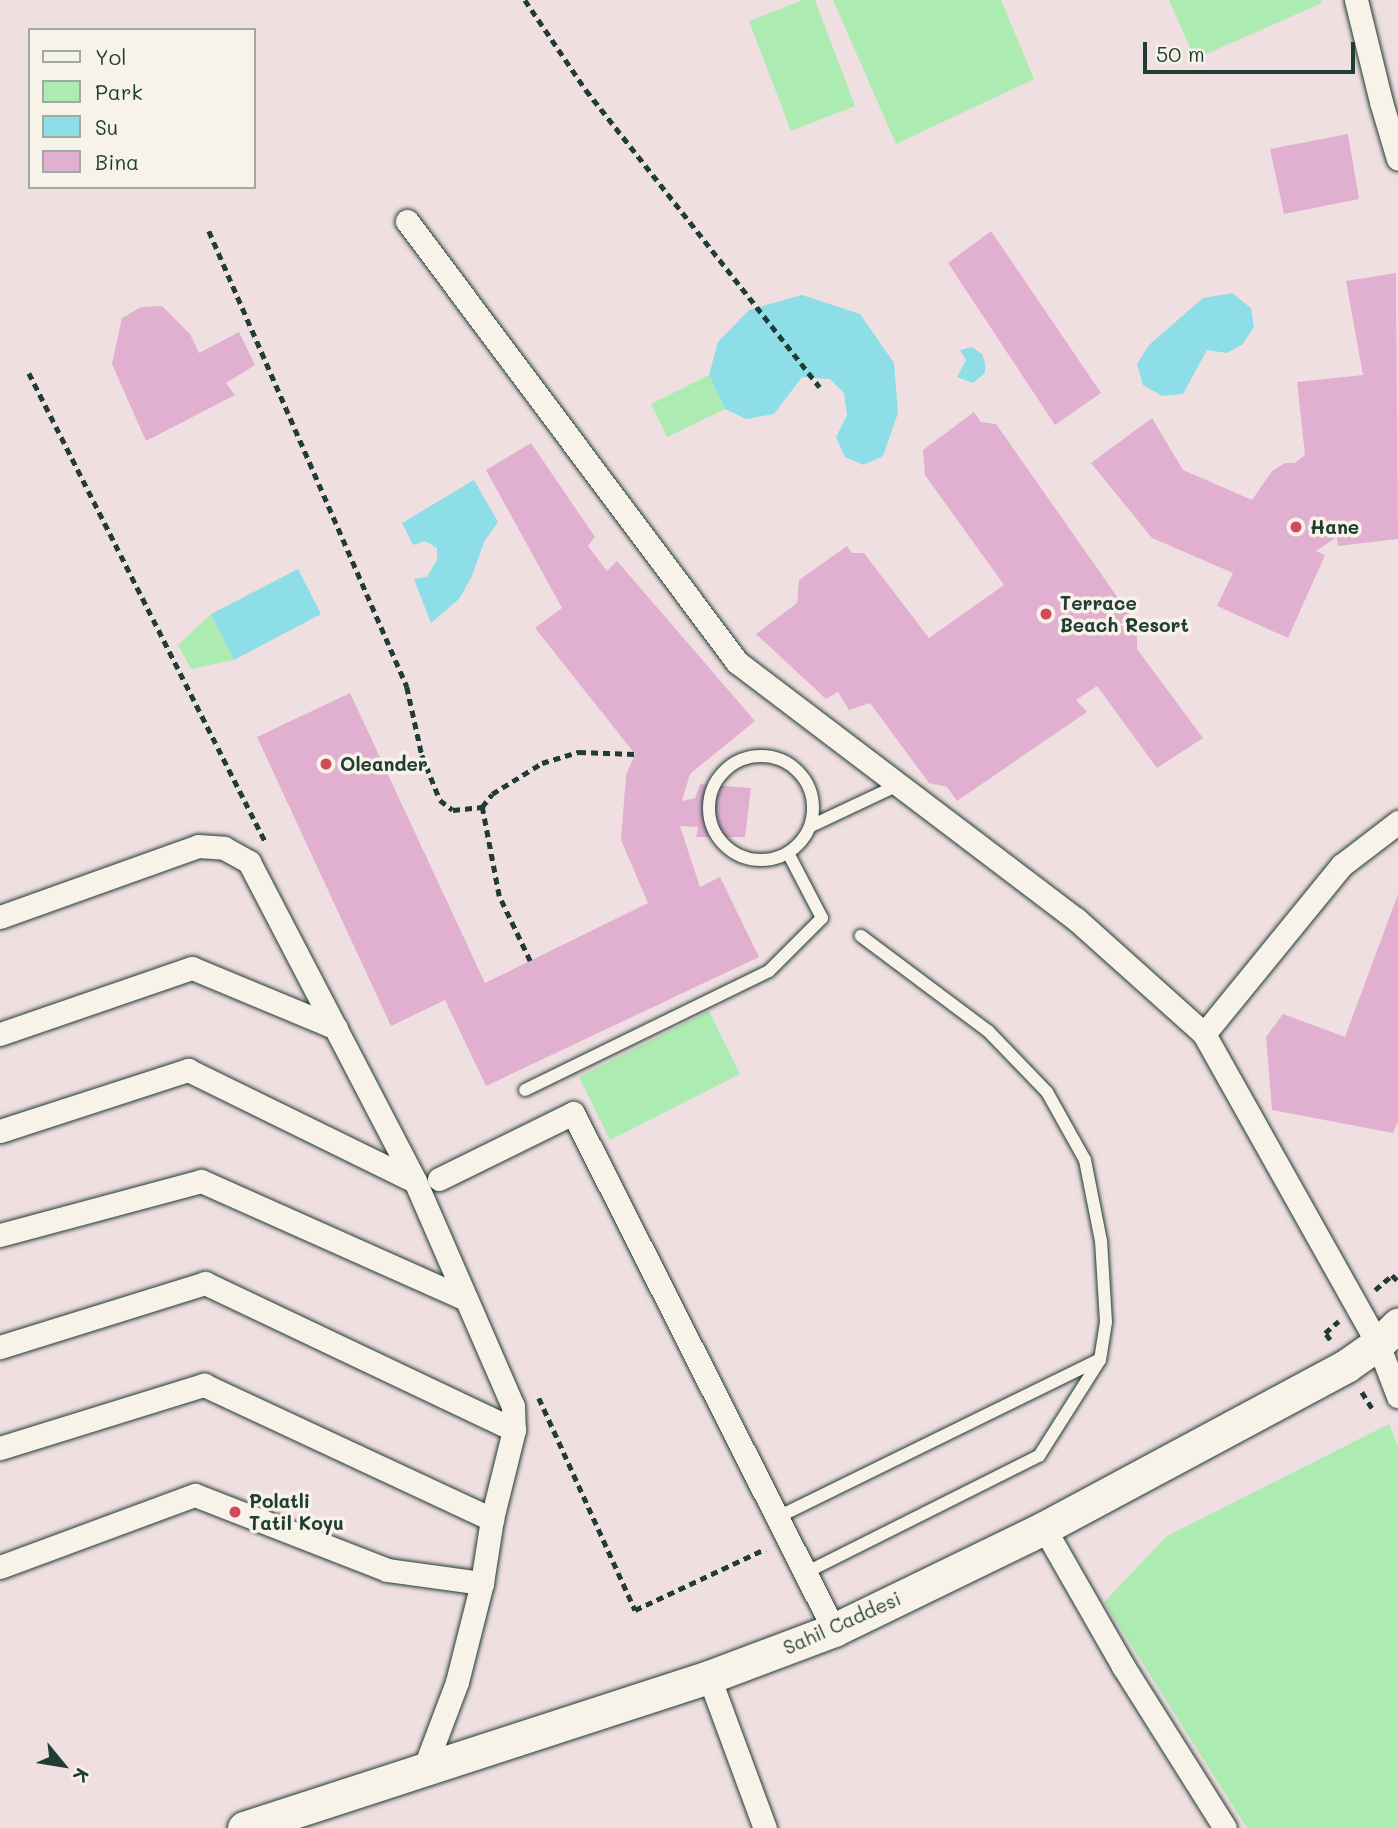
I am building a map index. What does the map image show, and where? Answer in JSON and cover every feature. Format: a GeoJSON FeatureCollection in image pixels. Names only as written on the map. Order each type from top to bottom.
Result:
{"type":"FeatureCollection","features":[{"type":"Feature","properties":{"kind":"main road","name":"Sahil Caddesi"},"geometry":{"type":"LineString","coordinates":[[244,1828],[709,1677],[834,1630],[1044,1528],[1346,1366],[1388,1335]]}},
{"type":"Feature","properties":{"kind":"street"},"geometry":{"type":"LineString","coordinates":[[1356,0],[1398,159]]}},
{"type":"Feature","properties":{"kind":"street"},"geometry":{"type":"LineString","coordinates":[[407,221],[737,662],[1076,919],[1204,1034],[1388,1335],[1398,1396]]}},
{"type":"Feature","properties":{"kind":"street"},"geometry":{"type":"LineString","coordinates":[[1204,1034],[1342,865],[1398,822]]}},
{"type":"Feature","properties":{"kind":"street"},"geometry":{"type":"LineString","coordinates":[[0,917],[198,846],[225,848],[249,862],[415,1181],[513,1406],[514,1430],[492,1519],[482,1583],[457,1682],[423,1772]]}},
{"type":"Feature","properties":{"kind":"street"},"geometry":{"type":"LineString","coordinates":[[0,1034],[192,968],[336,1028]]}},
{"type":"Feature","properties":{"kind":"street"},"geometry":{"type":"LineString","coordinates":[[0,1131],[188,1070],[415,1181]]}},
{"type":"Feature","properties":{"kind":"street"},"geometry":{"type":"LineString","coordinates":[[439,1180],[573,1113],[834,1630]]}},
{"type":"Feature","properties":{"kind":"street"},"geometry":{"type":"LineString","coordinates":[[0,1235],[201,1181],[466,1299]]}},
{"type":"Feature","properties":{"kind":"street"},"geometry":{"type":"LineString","coordinates":[[0,1347],[205,1283],[514,1430]]}},
{"type":"Feature","properties":{"kind":"street"},"geometry":{"type":"LineString","coordinates":[[0,1448],[204,1385],[492,1519]]}},
{"type":"Feature","properties":{"kind":"street"},"geometry":{"type":"LineString","coordinates":[[0,1567],[195,1494],[387,1570],[482,1583]]}},
{"type":"Feature","properties":{"kind":"street"},"geometry":{"type":"LineString","coordinates":[[1044,1528],[1123,1666],[1225,1828]]}},
{"type":"Feature","properties":{"kind":"street"},"geometry":{"type":"LineString","coordinates":[[709,1677],[765,1828]]}},
{"type":"Feature","properties":{"kind":"lane"},"geometry":{"type":"LineString","coordinates":[[764,756],[780,759],[804,779],[812,793],[814,810],[811,826],[802,841],[788,853],[771,860],[753,860],[736,854],[722,843],[712,827],[709,809],[712,791],[721,775],[733,764],[747,758],[764,756]]}},
{"type":"Feature","properties":{"kind":"lane"},"geometry":{"type":"LineString","coordinates":[[811,826],[898,785]]}},
{"type":"Feature","properties":{"kind":"lane"},"geometry":{"type":"LineString","coordinates":[[525,1090],[769,971],[822,918],[788,853]]}},
{"type":"Feature","properties":{"kind":"lane"},"geometry":{"type":"LineString","coordinates":[[805,1573],[1039,1456],[1100,1360],[1106,1322],[1101,1241],[1086,1160],[1047,1092],[988,1031],[861,936]]}},
{"type":"Feature","properties":{"kind":"lane"},"geometry":{"type":"LineString","coordinates":[[778,1517],[1100,1360]]}},
{"type":"Feature","properties":{"kind":"path"},"geometry":{"type":"LineString","coordinates":[[525,0],[586,90],[820,387]]}},
{"type":"Feature","properties":{"kind":"path"},"geometry":{"type":"LineString","coordinates":[[209,231],[407,687],[422,755],[440,800],[453,810],[482,807],[492,794],[542,763],[579,752],[635,754]]}},
{"type":"Feature","properties":{"kind":"path"},"geometry":{"type":"LineString","coordinates":[[29,373],[267,845]]}},
{"type":"Feature","properties":{"kind":"path"},"geometry":{"type":"LineString","coordinates":[[482,807],[499,896],[530,961]]}},
{"type":"Feature","properties":{"kind":"path"},"geometry":{"type":"LineString","coordinates":[[537,1395],[635,1610],[788,1539]]}},
{"type":"Feature","properties":{"kind":"green space"},"geometry":{"type":"Polygon","coordinates":[[[803,0],[815,0],[855,106],[791,131],[749,21],[803,0]]]}},
{"type":"Feature","properties":{"kind":"green space"},"geometry":{"type":"Polygon","coordinates":[[[833,0],[1001,0],[1034,79],[896,144],[833,0]]]}},
{"type":"Feature","properties":{"kind":"green space"},"geometry":{"type":"Polygon","coordinates":[[[1169,0],[1321,0],[1322,3],[1195,59],[1169,0]]]}},
{"type":"Feature","properties":{"kind":"green space"},"geometry":{"type":"Polygon","coordinates":[[[709,375],[725,409],[667,437],[651,404],[709,375]]]}},
{"type":"Feature","properties":{"kind":"green space"},"geometry":{"type":"Polygon","coordinates":[[[211,614],[234,660],[191,669],[178,645],[211,614]]]}},
{"type":"Feature","properties":{"kind":"green space"},"geometry":{"type":"Polygon","coordinates":[[[709,1011],[740,1074],[610,1140],[579,1077],[709,1011]]]}},
{"type":"Feature","properties":{"kind":"green space"},"geometry":{"type":"Polygon","coordinates":[[[1389,1424],[1398,1446],[1398,1828],[1247,1828],[1104,1602],[1167,1536],[1389,1424]]]}},
{"type":"Feature","properties":{"kind":"water"},"geometry":{"type":"Polygon","coordinates":[[[1232,293],[1251,308],[1254,327],[1242,345],[1227,353],[1207,350],[1183,394],[1162,396],[1143,385],[1137,364],[1149,345],[1203,298],[1232,293]]]}},
{"type":"Feature","properties":{"kind":"water"},"geometry":{"type":"Polygon","coordinates":[[[802,295],[860,314],[894,363],[898,413],[883,456],[864,465],[845,457],[836,437],[847,415],[844,393],[830,379],[802,377],[774,414],[746,419],[725,409],[709,375],[718,342],[749,310],[802,295]]]}},
{"type":"Feature","properties":{"kind":"water"},"geometry":{"type":"Polygon","coordinates":[[[972,347],[982,354],[985,363],[985,373],[973,383],[957,377],[966,360],[960,350],[972,347]]]}},
{"type":"Feature","properties":{"kind":"water"},"geometry":{"type":"Polygon","coordinates":[[[474,480],[498,522],[484,542],[472,576],[459,599],[431,623],[414,579],[427,577],[437,560],[437,548],[425,541],[413,545],[402,523],[474,480]]]}},
{"type":"Feature","properties":{"kind":"water"},"geometry":{"type":"Polygon","coordinates":[[[298,569],[321,614],[234,660],[211,614],[298,569]]]}},
{"type":"Feature","properties":{"kind":"building"},"geometry":{"type":"Polygon","coordinates":[[[1348,134],[1359,199],[1284,214],[1270,149],[1348,134]]]}},
{"type":"Feature","properties":{"kind":"building"},"geometry":{"type":"Polygon","coordinates":[[[991,231],[1101,393],[1055,425],[948,263],[991,231]]]}},
{"type":"Feature","properties":{"kind":"building"},"geometry":{"type":"Polygon","coordinates":[[[1396,273],[1398,539],[1338,546],[1337,537],[1316,551],[1325,555],[1288,638],[1217,606],[1233,573],[1152,538],[1091,463],[1152,418],[1183,470],[1252,500],[1272,471],[1285,463],[1295,463],[1305,455],[1297,382],[1363,375],[1346,281],[1396,273]]]}},
{"type":"Feature","properties":{"kind":"building"},"geometry":{"type":"Polygon","coordinates":[[[162,306],[190,334],[199,353],[239,332],[255,365],[226,383],[235,395],[146,441],[112,364],[122,318],[141,307],[162,306]]]}},
{"type":"Feature","properties":{"kind":"building","name":"Terrace Beach Resort"},"geometry":{"type":"Polygon","coordinates":[[[974,412],[981,422],[996,424],[1137,625],[1137,649],[1203,738],[1157,768],[1097,686],[1076,700],[1087,712],[957,801],[947,787],[929,783],[870,703],[849,710],[838,692],[826,699],[756,634],[797,603],[799,580],[847,546],[852,553],[864,553],[929,638],[1004,585],[925,475],[923,450],[974,412]]]}},
{"type":"Feature","properties":{"kind":"building","name":"Oleander"},"geometry":{"type":"Polygon","coordinates":[[[531,443],[595,537],[588,546],[607,571],[617,561],[755,721],[690,774],[682,801],[695,798],[700,784],[751,788],[745,837],[696,837],[698,827],[680,826],[700,887],[720,877],[759,957],[486,1086],[445,1000],[391,1026],[257,737],[350,693],[485,983],[648,903],[621,840],[626,775],[635,754],[535,628],[562,608],[486,470],[531,443]]]}},
{"type":"Feature","properties":{"kind":"building"},"geometry":{"type":"Polygon","coordinates":[[[1398,894],[1398,1121],[1393,1133],[1272,1110],[1266,1037],[1283,1014],[1345,1037],[1398,894]]]}},
{"type":"Feature","properties":{"kind":"place","name":"Hane"},"geometry":{"type":"Point","coordinates":[1296,527]}},
{"type":"Feature","properties":{"kind":"place","name":"Terrace Beach Resort"},"geometry":{"type":"Point","coordinates":[1046,614]}},
{"type":"Feature","properties":{"kind":"place","name":"Oleander"},"geometry":{"type":"Point","coordinates":[326,764]}},
{"type":"Feature","properties":{"kind":"place","name":"Polatli Tatil Koyu"},"geometry":{"type":"Point","coordinates":[235,1512]}}]}
